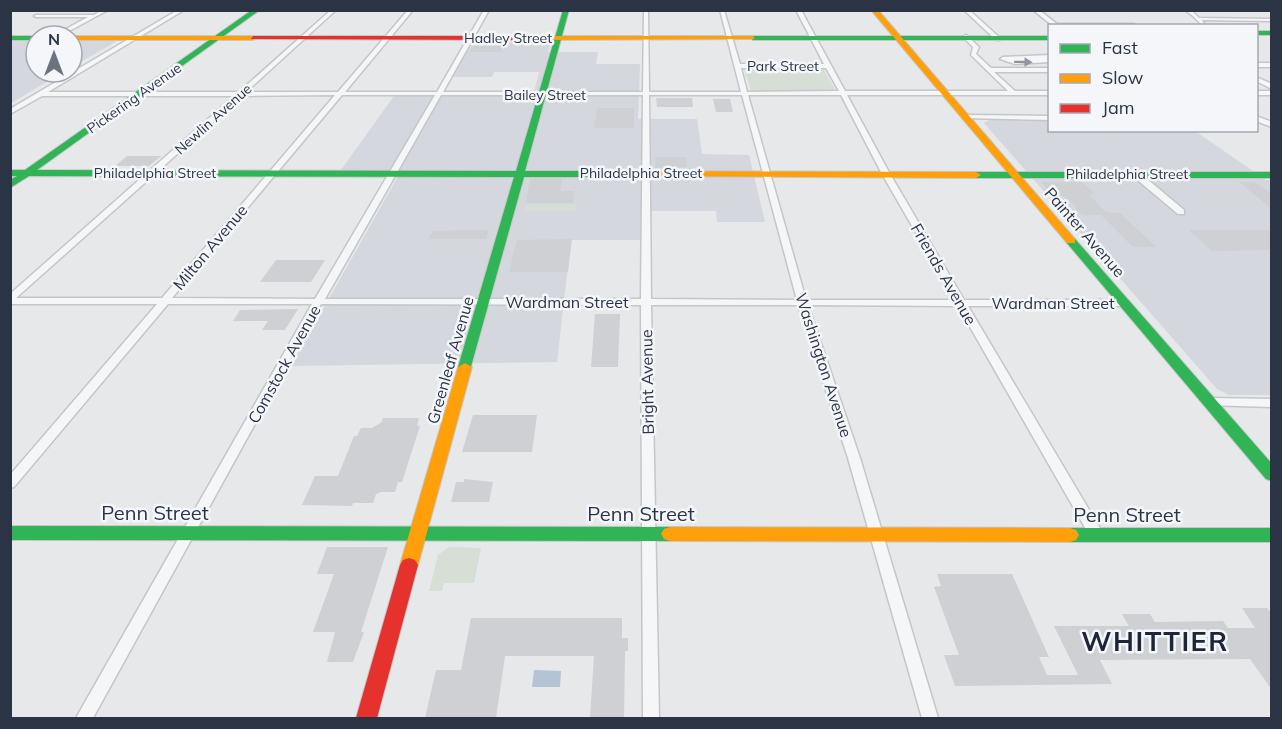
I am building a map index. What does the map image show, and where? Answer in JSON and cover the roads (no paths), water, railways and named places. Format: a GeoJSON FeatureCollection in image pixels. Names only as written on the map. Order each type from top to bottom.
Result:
{"type":"FeatureCollection","features":[{"type":"Feature","properties":{"kind":"street"},"geometry":{"type":"LineString","coordinates":[[79,24],[106,10]]}},
{"type":"Feature","properties":{"kind":"street"},"geometry":{"type":"LineString","coordinates":[[10,112],[182,10]]}},
{"type":"Feature","properties":{"kind":"street","name":"Pickering Avenue"},"geometry":{"type":"LineString","coordinates":[[10,185],[257,10]]}},
{"type":"Feature","properties":{"kind":"street","name":"Newlin Avenue"},"geometry":{"type":"LineString","coordinates":[[10,300],[334,10]]}},
{"type":"Feature","properties":{"kind":"street","name":"Milton Avenue"},"geometry":{"type":"LineString","coordinates":[[10,484],[411,10]]}},
{"type":"Feature","properties":{"kind":"street","name":"Comstock Avenue"},"geometry":{"type":"LineString","coordinates":[[84,718],[436,94],[487,10]]}},
{"type":"Feature","properties":{"kind":"street","name":"Greenleaf Avenue"},"geometry":{"type":"LineString","coordinates":[[366,718],[566,10]]}},
{"type":"Feature","properties":{"kind":"street","name":"Bright Avenue"},"geometry":{"type":"LineString","coordinates":[[646,10],[646,302],[651,718]]}},
{"type":"Feature","properties":{"kind":"street","name":"Washington Avenue"},"geometry":{"type":"LineString","coordinates":[[722,10],[732,38],[765,173],[802,302],[835,396],[930,718]]}},
{"type":"Feature","properties":{"kind":"street","name":"Friends Avenue"},"geometry":{"type":"LineString","coordinates":[[798,10],[886,174],[1096,534]]}},
{"type":"Feature","properties":{"kind":"street","name":"Painter Avenue"},"geometry":{"type":"LineString","coordinates":[[874,10],[1272,475]]}},
{"type":"Feature","properties":{"kind":"street"},"geometry":{"type":"LineString","coordinates":[[966,10],[997,38]]}},
{"type":"Feature","properties":{"kind":"street"},"geometry":{"type":"LineString","coordinates":[[1035,10],[1055,24]]}},
{"type":"Feature","properties":{"kind":"street"},"geometry":{"type":"LineString","coordinates":[[1187,10],[1203,24]]}},
{"type":"Feature","properties":{"kind":"street"},"geometry":{"type":"LineString","coordinates":[[36,16],[95,16]]}},
{"type":"Feature","properties":{"kind":"street"},"geometry":{"type":"LineString","coordinates":[[1199,19],[1272,20]]}},
{"type":"Feature","properties":{"kind":"street","name":"Hadley Street"},"geometry":{"type":"LineString","coordinates":[[84,38],[1046,38]]}},
{"type":"Feature","properties":{"kind":"street"},"geometry":{"type":"LineString","coordinates":[[967,38],[976,47],[973,54],[1012,93]]}},
{"type":"Feature","properties":{"kind":"street"},"geometry":{"type":"LineString","coordinates":[[1048,58],[1015,62],[1003,59],[1048,58]]}},
{"type":"Feature","properties":{"kind":"street","name":"Park Street"},"geometry":{"type":"LineString","coordinates":[[739,66],[827,66]]}},
{"type":"Feature","properties":{"kind":"street"},"geometry":{"type":"LineString","coordinates":[[989,70],[1048,70]]}},
{"type":"Feature","properties":{"kind":"street"},"geometry":{"type":"LineString","coordinates":[[1258,80],[1272,87]]}},
{"type":"Feature","properties":{"kind":"street","name":"Bailey Street"},"geometry":{"type":"LineString","coordinates":[[41,94],[1048,93]]}},
{"type":"Feature","properties":{"kind":"street"},"geometry":{"type":"LineString","coordinates":[[965,117],[1048,118]]}},
{"type":"Feature","properties":{"kind":"street"},"geometry":{"type":"LineString","coordinates":[[1258,117],[1272,125]]}},
{"type":"Feature","properties":{"kind":"street","name":"Philadelphia Street"},"geometry":{"type":"LineString","coordinates":[[10,173],[1272,175]]}},
{"type":"Feature","properties":{"kind":"street"},"geometry":{"type":"LineString","coordinates":[[1137,175],[1181,212]]}},
{"type":"Feature","properties":{"kind":"street","name":"Wardman Street"},"geometry":{"type":"LineString","coordinates":[[10,300],[1124,303]]}},
{"type":"Feature","properties":{"kind":"street"},"geometry":{"type":"LineString","coordinates":[[1209,402],[1272,403]]}},
{"type":"Feature","properties":{"kind":"street","name":"Penn Street"},"geometry":{"type":"LineString","coordinates":[[10,532],[1272,535]]}},
{"type":"Feature","properties":{"kind":"water"},"geometry":{"type":"Polygon","coordinates":[[[534,670],[561,671],[560,687],[532,687],[534,670]]]}},
{"type":"Feature","properties":{"kind":"district","name":"WHITTIER"},"geometry":{"type":"Point","coordinates":[1155,642]}}]}
